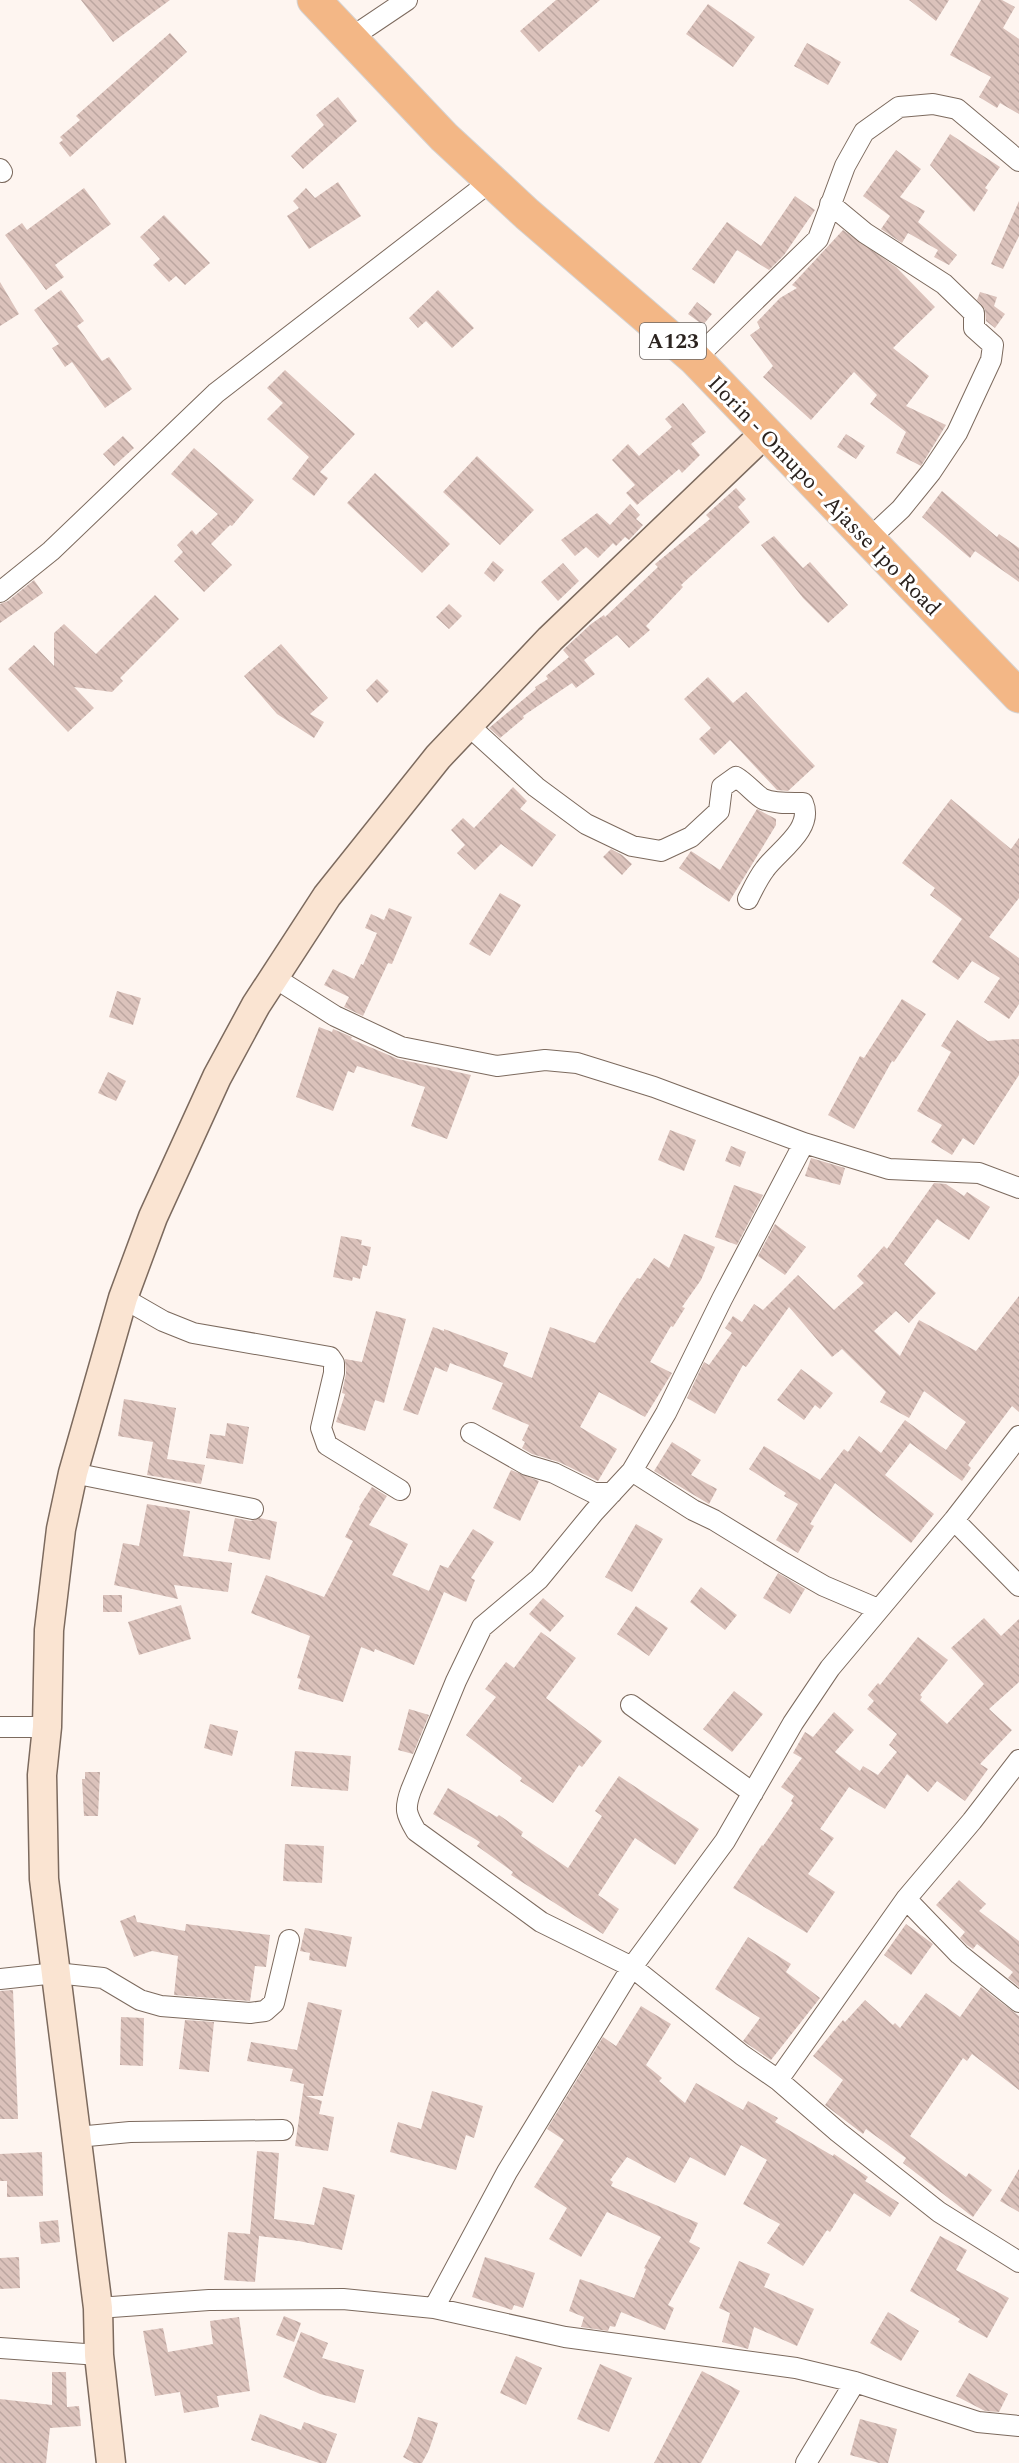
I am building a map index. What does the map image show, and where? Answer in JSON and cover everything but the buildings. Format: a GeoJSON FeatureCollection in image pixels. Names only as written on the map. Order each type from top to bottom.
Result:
{"type":"FeatureCollection","features":[{"type":"Feature","properties":{"kind":"highway","name":"Ilorin - Omupo - Ajasse Ipo Road"},"geometry":{"type":"LineString","coordinates":[[314,0],[444,137],[695,360],[1019,696]]}},
{"type":"Feature","properties":{"kind":"main road"},"geometry":{"type":"LineString","coordinates":[[111,2463],[99,2355],[98,2308],[44,1879],[42,1775],[47,1727],[49,1630],[61,1529],[73,1473],[123,1298],[153,1217],[217,1077],[256,1005],[327,896],[438,758],[468,725],[550,639],[766,432]]}},
{"type":"Feature","properties":{"kind":"street"},"geometry":{"type":"LineString","coordinates":[[349,39],[407,0]]}},
{"type":"Feature","properties":{"kind":"street"},"geometry":{"type":"LineString","coordinates":[[695,360],[818,239],[845,166],[864,132],[899,107],[933,104],[957,109],[1019,161]]}},
{"type":"Feature","properties":{"kind":"street"},"geometry":{"type":"LineString","coordinates":[[0,591],[51,551],[216,393],[491,180]]}},
{"type":"Feature","properties":{"kind":"street"},"geometry":{"type":"LineString","coordinates":[[830,204],[865,233],[944,284],[974,313],[974,328],[993,345],[991,360],[957,433],[931,472],[901,509],[869,539]]}},
{"type":"Feature","properties":{"kind":"street"},"geometry":{"type":"LineString","coordinates":[[468,725],[536,787],[586,824],[632,846],[661,851],[691,837],[719,811],[722,787],[736,777],[747,783],[762,798],[784,803],[803,803],[806,809],[803,827],[764,871],[748,899]]}},
{"type":"Feature","properties":{"kind":"street"},"geometry":{"type":"LineString","coordinates":[[275,978],[335,1016],[401,1047],[497,1066],[545,1060],[577,1063],[654,1087],[804,1143],[890,1169],[972,1172],[1019,1188]]}},
{"type":"Feature","properties":{"kind":"street"},"geometry":{"type":"LineString","coordinates":[[804,1143],[722,1299],[666,1413],[632,1471],[539,1579],[482,1627],[456,1681],[406,1805],[407,1816],[416,1831],[541,1922],[633,1967],[741,2055],[778,2080],[838,2132],[939,2212],[1019,2262]]}},
{"type":"Feature","properties":{"kind":"street"},"geometry":{"type":"LineString","coordinates":[[123,1298],[168,1324],[193,1332],[330,1357],[334,1363],[334,1372],[321,1428],[327,1445],[400,1490]]}},
{"type":"Feature","properties":{"kind":"street"},"geometry":{"type":"LineString","coordinates":[[471,1433],[527,1465],[554,1473],[594,1493],[612,1493]]}},
{"type":"Feature","properties":{"kind":"street"},"geometry":{"type":"LineString","coordinates":[[434,2308],[507,2172],[633,1967],[724,1841],[793,1723],[830,1668],[954,1520],[1019,1436]]}},
{"type":"Feature","properties":{"kind":"street"},"geometry":{"type":"LineString","coordinates":[[632,1471],[693,1510],[714,1520],[814,1580],[878,1609]]}},
{"type":"Feature","properties":{"kind":"street"},"geometry":{"type":"LineString","coordinates":[[73,1473],[253,1509]]}},
{"type":"Feature","properties":{"kind":"street"},"geometry":{"type":"LineString","coordinates":[[954,1520],[1019,1586]]}},
{"type":"Feature","properties":{"kind":"street"},"geometry":{"type":"LineString","coordinates":[[631,1705],[753,1793]]}},
{"type":"Feature","properties":{"kind":"street"},"geometry":{"type":"LineString","coordinates":[[0,1727],[47,1727]]}},
{"type":"Feature","properties":{"kind":"street"},"geometry":{"type":"LineString","coordinates":[[778,2080],[906,1899],[972,1821],[1019,1760]]}},
{"type":"Feature","properties":{"kind":"street"},"geometry":{"type":"LineString","coordinates":[[906,1899],[959,1954],[1019,2002]]}},
{"type":"Feature","properties":{"kind":"street"},"geometry":{"type":"LineString","coordinates":[[0,1978],[56,1973],[103,1978],[140,2000],[161,2006],[265,2011],[274,2003],[289,1940]]}},
{"type":"Feature","properties":{"kind":"street"},"geometry":{"type":"LineString","coordinates":[[76,2137],[130,2132],[283,2130]]}},
{"type":"Feature","properties":{"kind":"street"},"geometry":{"type":"LineString","coordinates":[[98,2308],[209,2300],[343,2299],[434,2308],[565,2337],[796,2368],[855,2382],[978,2422],[1019,2426]]}},
{"type":"Feature","properties":{"kind":"street"},"geometry":{"type":"LineString","coordinates":[[0,2348],[99,2355]]}},
{"type":"Feature","properties":{"kind":"street"},"geometry":{"type":"LineString","coordinates":[[806,2463],[855,2382]]}}]}
